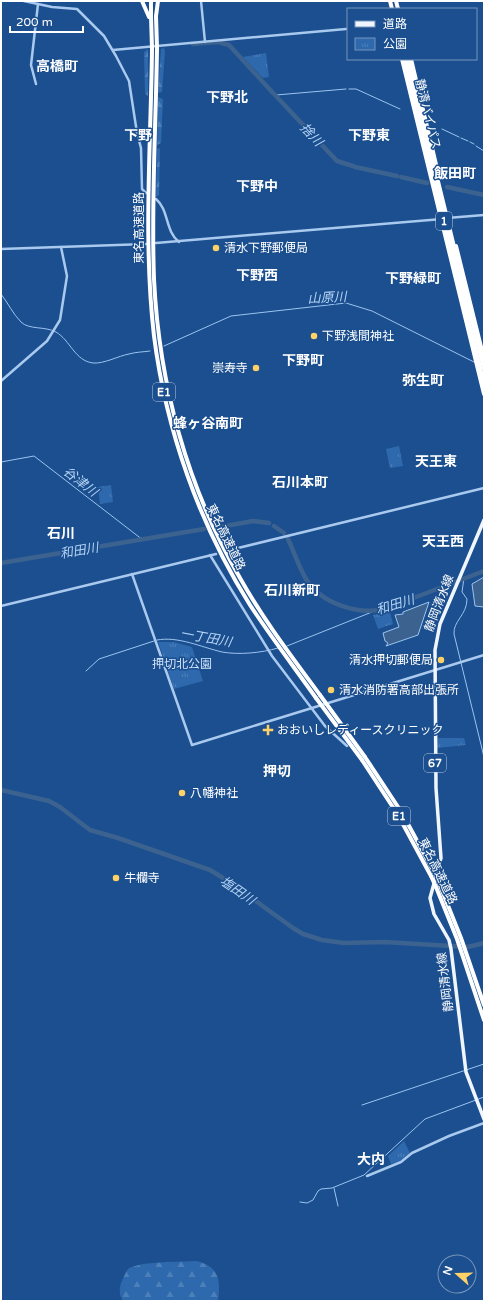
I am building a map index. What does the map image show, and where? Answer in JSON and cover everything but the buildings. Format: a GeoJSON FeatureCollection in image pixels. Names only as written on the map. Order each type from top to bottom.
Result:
{"type":"FeatureCollection","features":[{"type":"Feature","properties":{"kind":"highway"},"geometry":{"type":"LineString","coordinates":[[142,1],[152,17]]}},
{"type":"Feature","properties":{"kind":"highway","name":"東名高速道路"},"geometry":{"type":"LineString","coordinates":[[151,1],[153,48],[154,281],[162,355],[174,414],[197,489],[229,559],[269,625],[318,696]]}},
{"type":"Feature","properties":{"kind":"highway"},"geometry":{"type":"LineString","coordinates":[[152,17],[157,1]]}},
{"type":"Feature","properties":{"kind":"highway","name":"東名高速道路"},"geometry":{"type":"LineString","coordinates":[[153,48],[149,227],[150,288],[160,375],[175,434],[192,488],[225,560],[265,627],[364,758],[432,874],[484,1005]]}},
{"type":"Feature","properties":{"kind":"highway"},"geometry":{"type":"LineString","coordinates":[[403,60],[404,70],[484,394]]}},
{"type":"Feature","properties":{"kind":"highway","name":"静清バイパス"},"geometry":{"type":"LineString","coordinates":[[403,60],[484,384]]}},
{"type":"Feature","properties":{"kind":"highway","name":"静清バイパス"},"geometry":{"type":"LineString","coordinates":[[408,60],[484,369]]}},
{"type":"Feature","properties":{"kind":"highway"},"geometry":{"type":"LineString","coordinates":[[411,60],[484,359]]}},
{"type":"Feature","properties":{"kind":"highway","name":"東名高速道路"},"geometry":{"type":"LineString","coordinates":[[465,954],[484,1020]]}},
{"type":"Feature","properties":{"kind":"main road","name":"静岡清水線"},"geometry":{"type":"LineString","coordinates":[[484,520],[459,578],[437,636],[435,670],[436,788],[441,858],[430,898],[434,914],[449,940],[466,1072],[484,1119]]}},
{"type":"Feature","properties":{"kind":"street"},"geometry":{"type":"LineString","coordinates":[[24,1],[52,8],[77,9],[104,36],[113,50],[130,85],[137,132],[142,148],[142,189],[146,193]]}},
{"type":"Feature","properties":{"kind":"street"},"geometry":{"type":"LineString","coordinates":[[201,1],[205,42]]}},
{"type":"Feature","properties":{"kind":"street"},"geometry":{"type":"LineString","coordinates":[[36,84],[31,65],[38,4]]}},
{"type":"Feature","properties":{"kind":"street"},"geometry":{"type":"LineString","coordinates":[[113,50],[346,29]]}},
{"type":"Feature","properties":{"kind":"street"},"geometry":{"type":"LineString","coordinates":[[156,199],[160,203],[171,234],[180,242]]}},
{"type":"Feature","properties":{"kind":"street"},"geometry":{"type":"LineString","coordinates":[[156,243],[484,215]]}},
{"type":"Feature","properties":{"kind":"street"},"geometry":{"type":"LineString","coordinates":[[1,249],[146,244]]}},
{"type":"Feature","properties":{"kind":"street"},"geometry":{"type":"LineString","coordinates":[[1,381],[47,341],[60,320],[67,276],[61,247]]}},
{"type":"Feature","properties":{"kind":"street"},"geometry":{"type":"LineString","coordinates":[[230,550],[484,488]]}},
{"type":"Feature","properties":{"kind":"street"},"geometry":{"type":"LineString","coordinates":[[1,606],[216,554]]}},
{"type":"Feature","properties":{"kind":"street"},"geometry":{"type":"LineString","coordinates":[[210,555],[272,656],[329,730],[347,746]]}},
{"type":"Feature","properties":{"kind":"street"},"geometry":{"type":"LineString","coordinates":[[132,574],[192,745],[311,707],[484,655]]}},
{"type":"Feature","properties":{"kind":"street"},"geometry":{"type":"LineString","coordinates":[[366,1176],[401,1162],[412,1153],[449,1136],[484,1123]]}},
{"type":"Feature","properties":{"kind":"green space"},"geometry":{"type":"Polygon","coordinates":[[[164,48],[162,92],[158,93],[161,49],[164,48]]]}},
{"type":"Feature","properties":{"kind":"green space"},"geometry":{"type":"Polygon","coordinates":[[[148,49],[148,96],[145,94],[144,52],[148,49]]]}},
{"type":"Feature","properties":{"kind":"green space"},"geometry":{"type":"Polygon","coordinates":[[[266,53],[269,77],[263,78],[243,57],[266,53]]]}},
{"type":"Feature","properties":{"kind":"green space"},"geometry":{"type":"Polygon","coordinates":[[[158,97],[163,99],[161,143],[157,145],[158,97]]]}},
{"type":"Feature","properties":{"kind":"green space"},"geometry":{"type":"Polygon","coordinates":[[[159,148],[159,195],[156,197],[157,149],[159,148]]]}},
{"type":"Feature","properties":{"kind":"green space"},"geometry":{"type":"Polygon","coordinates":[[[399,446],[403,466],[390,468],[386,449],[399,446]]]}},
{"type":"Feature","properties":{"kind":"green space"},"geometry":{"type":"Polygon","coordinates":[[[111,485],[113,502],[100,504],[98,487],[111,485]]]}},
{"type":"Feature","properties":{"kind":"green space"},"geometry":{"type":"Polygon","coordinates":[[[390,612],[393,624],[378,629],[373,615],[390,612]]]}},
{"type":"Feature","properties":{"kind":"green space","name":"押切北公園"},"geometry":{"type":"Polygon","coordinates":[[[158,642],[174,642],[192,647],[203,681],[174,689],[158,642]]]}},
{"type":"Feature","properties":{"kind":"green space"},"geometry":{"type":"Polygon","coordinates":[[[438,738],[464,738],[466,745],[437,748],[438,738]]]}},
{"type":"Feature","properties":{"kind":"green space"},"geometry":{"type":"Polygon","coordinates":[[[404,1141],[410,1153],[400,1161],[391,1164],[388,1156],[404,1141]]]}},
{"type":"Feature","properties":{"kind":"green space"},"geometry":{"type":"Polygon","coordinates":[[[196,1261],[210,1266],[217,1275],[219,1287],[218,1301],[123,1301],[120,1292],[120,1285],[128,1269],[133,1266],[150,1263],[196,1261]]]}},
{"type":"Feature","properties":{"kind":"shaded area"},"geometry":{"type":"Polygon","coordinates":[[[484,577],[484,607],[475,606],[472,584],[484,577]]]}},
{"type":"Feature","properties":{"kind":"shaded area"},"geometry":{"type":"Polygon","coordinates":[[[429,602],[418,635],[386,646],[388,643],[385,641],[383,633],[399,627],[395,615],[403,614],[403,612],[429,602]]]}},
{"type":"Feature","properties":{"kind":"waterway","name":"捨川"},"geometry":{"type":"LineString","coordinates":[[193,44],[218,42],[229,45],[273,93]]}},
{"type":"Feature","properties":{"kind":"waterway","name":"捨川"},"geometry":{"type":"LineString","coordinates":[[276,95],[346,89]]}},
{"type":"Feature","properties":{"kind":"waterway","name":"捨川"},"geometry":{"type":"LineString","coordinates":[[349,89],[356,89],[400,109]]}},
{"type":"Feature","properties":{"kind":"waterway","name":"捨川"},"geometry":{"type":"LineString","coordinates":[[275,95],[337,161],[353,166]]}},
{"type":"Feature","properties":{"kind":"waterway","name":"捨川"},"geometry":{"type":"LineString","coordinates":[[442,129],[459,137]]}},
{"type":"Feature","properties":{"kind":"waterway","name":"捨川"},"geometry":{"type":"LineString","coordinates":[[461,138],[468,141]]}},
{"type":"Feature","properties":{"kind":"waterway","name":"捨川"},"geometry":{"type":"LineString","coordinates":[[470,142],[474,144]]}},
{"type":"Feature","properties":{"kind":"waterway","name":"捨川"},"geometry":{"type":"LineString","coordinates":[[476,146],[484,151]]}},
{"type":"Feature","properties":{"kind":"waterway","name":"捨川"},"geometry":{"type":"LineString","coordinates":[[355,167],[397,176]]}},
{"type":"Feature","properties":{"kind":"waterway","name":"捨川"},"geometry":{"type":"LineString","coordinates":[[401,177],[427,183]]}},
{"type":"Feature","properties":{"kind":"waterway","name":"捨川"},"geometry":{"type":"LineString","coordinates":[[447,187],[484,195]]}},
{"type":"Feature","properties":{"kind":"waterway","name":"山原川"},"geometry":{"type":"LineString","coordinates":[[1,294],[15,316],[21,322],[28,326],[56,332],[77,354],[87,361],[97,363],[132,353],[150,351]]}},
{"type":"Feature","properties":{"kind":"waterway","name":"山原川"},"geometry":{"type":"LineString","coordinates":[[164,346],[231,316],[346,303],[372,311],[474,362]]}},
{"type":"Feature","properties":{"kind":"waterway","name":"谷津川"},"geometry":{"type":"LineString","coordinates":[[1,462],[34,456],[143,540]]}},
{"type":"Feature","properties":{"kind":"waterway","name":"和田川"},"geometry":{"type":"LineString","coordinates":[[220,527],[253,521],[269,523]]}},
{"type":"Feature","properties":{"kind":"waterway","name":"和田川"},"geometry":{"type":"LineString","coordinates":[[274,526],[284,533]]}},
{"type":"Feature","properties":{"kind":"waterway","name":"和田川"},"geometry":{"type":"LineString","coordinates":[[1,563],[204,529]]}},
{"type":"Feature","properties":{"kind":"waterway","name":"一丁田川"},"geometry":{"type":"LineString","coordinates":[[288,539],[303,574],[313,588],[331,601],[352,609],[385,609],[484,571]]}},
{"type":"Feature","properties":{"kind":"waterway"},"geometry":{"type":"LineString","coordinates":[[464,578],[462,592],[467,599],[466,605],[463,614],[454,629],[454,634],[484,757]]}},
{"type":"Feature","properties":{"kind":"waterway","name":"一丁田川"},"geometry":{"type":"LineString","coordinates":[[287,646],[372,612]]}},
{"type":"Feature","properties":{"kind":"waterway","name":"一丁田川"},"geometry":{"type":"LineString","coordinates":[[157,640],[173,639],[229,653],[250,653],[278,648]]}},
{"type":"Feature","properties":{"kind":"waterway","name":"一丁田川"},"geometry":{"type":"LineString","coordinates":[[86,671],[99,659],[154,641]]}},
{"type":"Feature","properties":{"kind":"waterway","name":"塩田川"},"geometry":{"type":"LineString","coordinates":[[1,790],[49,801],[60,807],[90,830],[118,838],[210,870],[303,934],[322,940],[344,943],[384,942],[468,947],[484,943]]}},
{"type":"Feature","properties":{"kind":"waterway"},"geometry":{"type":"LineString","coordinates":[[362,1105],[484,1064]]}},
{"type":"Feature","properties":{"kind":"waterway"},"geometry":{"type":"LineString","coordinates":[[300,1202],[307,1203],[313,1200],[318,1191],[321,1189],[332,1188],[364,1175],[425,1119],[484,1097]]}},
{"type":"Feature","properties":{"kind":"waterway"},"geometry":{"type":"LineString","coordinates":[[334,1188],[338,1206]]}},
{"type":"Feature","properties":{"kind":"place","name":"清水下野郵便局"},"geometry":{"type":"Point","coordinates":[216,248]}},
{"type":"Feature","properties":{"kind":"place","name":"下野浅間神社"},"geometry":{"type":"Point","coordinates":[314,336]}},
{"type":"Feature","properties":{"kind":"place","name":"崇寿寺"},"geometry":{"type":"Point","coordinates":[256,368]}},
{"type":"Feature","properties":{"kind":"place","name":"清水押切郵便局"},"geometry":{"type":"Point","coordinates":[441,660]}},
{"type":"Feature","properties":{"kind":"place","name":"清水消防署高部出張所"},"geometry":{"type":"Point","coordinates":[331,690]}},
{"type":"Feature","properties":{"kind":"place","name":"おおいしレディースクリニック"},"geometry":{"type":"Point","coordinates":[268,730]}},
{"type":"Feature","properties":{"kind":"place","name":"八幡神社"},"geometry":{"type":"Point","coordinates":[182,793]}},
{"type":"Feature","properties":{"kind":"place","name":"牛欄寺"},"geometry":{"type":"Point","coordinates":[116,878]}},
{"type":"Feature","properties":{"kind":"district","name":"高橋町"},"geometry":{"type":"Point","coordinates":[57,66]}},
{"type":"Feature","properties":{"kind":"district","name":"下野北"},"geometry":{"type":"Point","coordinates":[227,97]}},
{"type":"Feature","properties":{"kind":"district","name":"下野"},"geometry":{"type":"Point","coordinates":[138,135]}},
{"type":"Feature","properties":{"kind":"district","name":"下野東"},"geometry":{"type":"Point","coordinates":[369,135]}},
{"type":"Feature","properties":{"kind":"district","name":"飯田町"},"geometry":{"type":"Point","coordinates":[455,173]}},
{"type":"Feature","properties":{"kind":"district","name":"下野中"},"geometry":{"type":"Point","coordinates":[257,186]}},
{"type":"Feature","properties":{"kind":"district","name":"下野西"},"geometry":{"type":"Point","coordinates":[257,275]}},
{"type":"Feature","properties":{"kind":"district","name":"下野緑町"},"geometry":{"type":"Point","coordinates":[413,278]}},
{"type":"Feature","properties":{"kind":"district","name":"下野町"},"geometry":{"type":"Point","coordinates":[303,360]}},
{"type":"Feature","properties":{"kind":"district","name":"弥生町"},"geometry":{"type":"Point","coordinates":[423,380]}},
{"type":"Feature","properties":{"kind":"district","name":"蜂ヶ谷南町"},"geometry":{"type":"Point","coordinates":[208,423]}},
{"type":"Feature","properties":{"kind":"district","name":"天王東"},"geometry":{"type":"Point","coordinates":[436,461]}},
{"type":"Feature","properties":{"kind":"district","name":"石川本町"},"geometry":{"type":"Point","coordinates":[300,482]}},
{"type":"Feature","properties":{"kind":"district","name":"石川"},"geometry":{"type":"Point","coordinates":[61,533]}},
{"type":"Feature","properties":{"kind":"district","name":"天王西"},"geometry":{"type":"Point","coordinates":[443,541]}},
{"type":"Feature","properties":{"kind":"district","name":"石川新町"},"geometry":{"type":"Point","coordinates":[292,590]}},
{"type":"Feature","properties":{"kind":"district","name":"押切"},"geometry":{"type":"Point","coordinates":[277,771]}},
{"type":"Feature","properties":{"kind":"district","name":"大内"},"geometry":{"type":"Point","coordinates":[371,1159]}}]}
